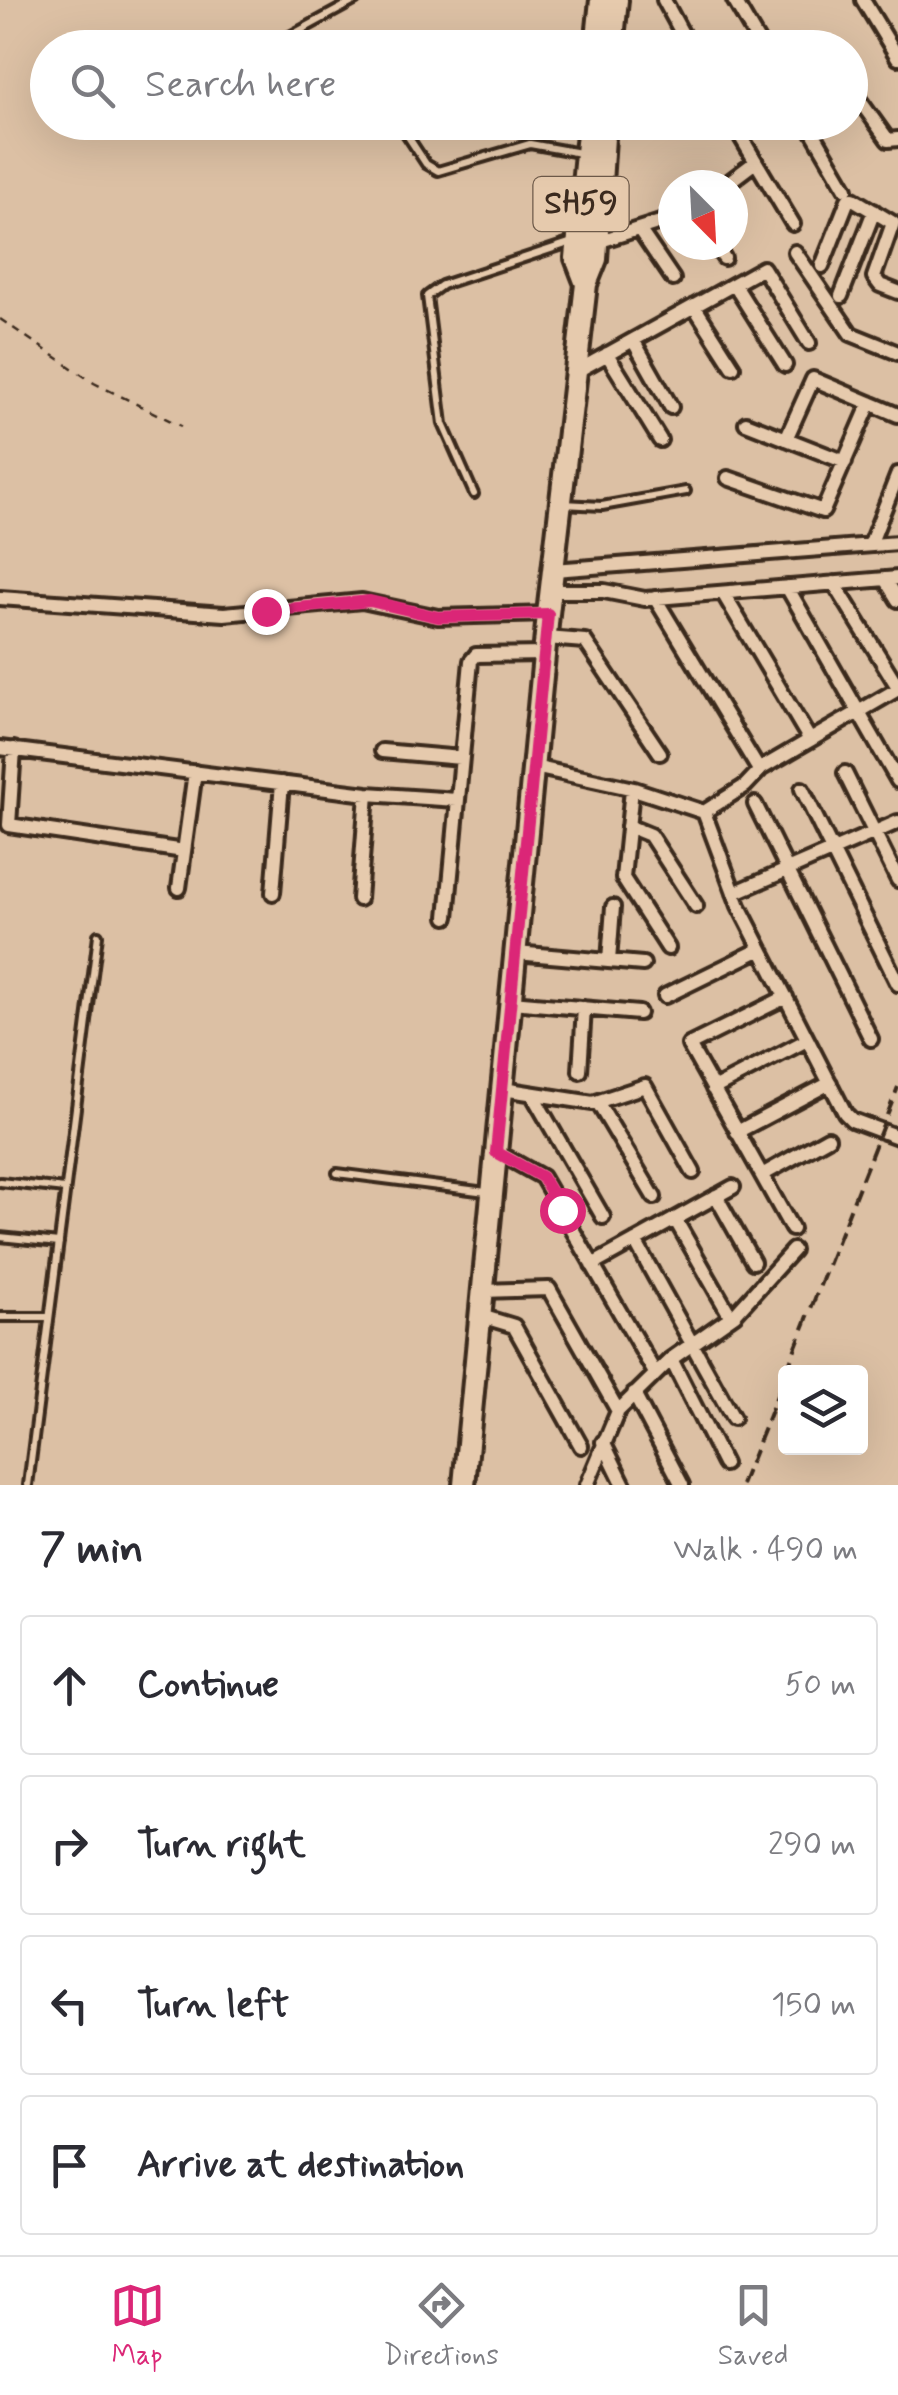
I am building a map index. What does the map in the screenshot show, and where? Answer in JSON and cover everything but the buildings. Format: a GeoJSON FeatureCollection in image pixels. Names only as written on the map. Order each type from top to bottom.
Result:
{"type":"FeatureCollection","features":[{"type":"Feature","properties":{"kind":"main road"},"geometry":{"type":"LineString","coordinates":[[598,30],[601,0]]}},
{"type":"Feature","properties":{"kind":"main road"},"geometry":{"type":"LineString","coordinates":[[614,30],[617,0]]}},
{"type":"Feature","properties":{"kind":"main road","name":"SH59"},"geometry":{"type":"LineString","coordinates":[[587,140],[587,241]]}},
{"type":"Feature","properties":{"kind":"main road","name":"SH59"},"geometry":{"type":"LineString","coordinates":[[464,1485],[548,614],[586,284],[576,258],[587,241],[603,140]]}},
{"type":"Feature","properties":{"kind":"street"},"geometry":{"type":"LineString","coordinates":[[664,0],[680,30]]}},
{"type":"Feature","properties":{"kind":"street"},"geometry":{"type":"LineString","coordinates":[[734,0],[752,30]]}},
{"type":"Feature","properties":{"kind":"street"},"geometry":{"type":"LineString","coordinates":[[862,0],[896,49]]}},
{"type":"Feature","properties":{"kind":"street"},"geometry":{"type":"LineString","coordinates":[[868,112],[888,140],[898,139]]}},
{"type":"Feature","properties":{"kind":"street"},"geometry":{"type":"LineString","coordinates":[[742,140],[792,224]]}},
{"type":"Feature","properties":{"kind":"street"},"geometry":{"type":"LineString","coordinates":[[817,140],[846,189]]}},
{"type":"Feature","properties":{"kind":"street"},"geometry":{"type":"LineString","coordinates":[[745,170],[754,163]]}},
{"type":"Feature","properties":{"kind":"street"},"geometry":{"type":"LineString","coordinates":[[822,266],[848,200],[896,226],[874,277],[880,286],[898,292]]}},
{"type":"Feature","properties":{"kind":"street"},"geometry":{"type":"LineString","coordinates":[[841,296],[874,211]]}},
{"type":"Feature","properties":{"kind":"street"},"geometry":{"type":"LineString","coordinates":[[587,241],[658,223]]}},
{"type":"Feature","properties":{"kind":"street"},"geometry":{"type":"LineString","coordinates":[[639,229],[673,279]]}},
{"type":"Feature","properties":{"kind":"street"},"geometry":{"type":"LineString","coordinates":[[795,252],[851,334],[898,353]]}},
{"type":"Feature","properties":{"kind":"street"},"geometry":{"type":"LineString","coordinates":[[578,370],[763,268],[809,343]]}},
{"type":"Feature","properties":{"kind":"street"},"geometry":{"type":"LineString","coordinates":[[734,284],[784,366]]}},
{"type":"Feature","properties":{"kind":"street"},"geometry":{"type":"LineString","coordinates":[[694,306],[733,367]]}},
{"type":"Feature","properties":{"kind":"street"},"geometry":{"type":"LineString","coordinates":[[632,340],[671,406]]}},
{"type":"Feature","properties":{"kind":"street"},"geometry":{"type":"LineString","coordinates":[[607,354],[660,440]]}},
{"type":"Feature","properties":{"kind":"street"},"geometry":{"type":"LineString","coordinates":[[786,438],[813,379],[898,416]]}},
{"type":"Feature","properties":{"kind":"street"},"geometry":{"type":"LineString","coordinates":[[728,478],[824,511],[870,402]]}},
{"type":"Feature","properties":{"kind":"street"},"geometry":{"type":"LineString","coordinates":[[746,423],[845,462]]}},
{"type":"Feature","properties":{"kind":"street"},"geometry":{"type":"LineString","coordinates":[[870,546],[898,474]]}},
{"type":"Feature","properties":{"kind":"street"},"geometry":{"type":"LineString","coordinates":[[553,581],[898,543]]}},
{"type":"Feature","properties":{"kind":"street"},"geometry":{"type":"LineString","coordinates":[[553,581],[655,598],[892,578],[898,600]]}},
{"type":"Feature","properties":{"kind":"street"},"geometry":{"type":"LineString","coordinates":[[704,812],[745,786],[759,770],[898,688],[834,583]]}},
{"type":"Feature","properties":{"kind":"street"},"geometry":{"type":"LineString","coordinates":[[787,587],[898,781]]}},
{"type":"Feature","properties":{"kind":"street"},"geometry":{"type":"LineString","coordinates":[[723,592],[810,740]]}},
{"type":"Feature","properties":{"kind":"street"},"geometry":{"type":"LineString","coordinates":[[0,598],[224,614],[362,601],[438,617],[548,614]]}},
{"type":"Feature","properties":{"kind":"street"},"geometry":{"type":"LineString","coordinates":[[655,598],[759,770]]}},
{"type":"Feature","properties":{"kind":"street"},"geometry":{"type":"LineString","coordinates":[[446,917],[470,661],[476,655],[585,641],[660,754]]}},
{"type":"Feature","properties":{"kind":"street"},"geometry":{"type":"LineString","coordinates":[[184,851],[9,824],[7,748],[367,794],[457,800]]}},
{"type":"Feature","properties":{"kind":"street"},"geometry":{"type":"LineString","coordinates":[[382,751],[461,758]]}},
{"type":"Feature","properties":{"kind":"street"},"geometry":{"type":"LineString","coordinates":[[534,766],[632,789],[704,812]]}},
{"type":"Feature","properties":{"kind":"street"},"geometry":{"type":"LineString","coordinates":[[180,888],[195,772]]}},
{"type":"Feature","properties":{"kind":"street"},"geometry":{"type":"LineString","coordinates":[[845,772],[898,880]]}},
{"type":"Feature","properties":{"kind":"street"},"geometry":{"type":"LineString","coordinates":[[274,893],[282,783]]}},
{"type":"Feature","properties":{"kind":"street"},"geometry":{"type":"LineString","coordinates":[[632,789],[623,878],[668,948]]}},
{"type":"Feature","properties":{"kind":"street"},"geometry":{"type":"LineString","coordinates":[[802,789],[898,984]]}},
{"type":"Feature","properties":{"kind":"street"},"geometry":{"type":"LineString","coordinates":[[360,899],[367,794]]}},
{"type":"Feature","properties":{"kind":"street"},"geometry":{"type":"LineString","coordinates":[[755,804],[871,1039]]}},
{"type":"Feature","properties":{"kind":"street"},"geometry":{"type":"LineString","coordinates":[[704,812],[734,893],[849,1118],[897,1138]]}},
{"type":"Feature","properties":{"kind":"street"},"geometry":{"type":"LineString","coordinates":[[734,893],[898,822]]}},
{"type":"Feature","properties":{"kind":"street"},"geometry":{"type":"LineString","coordinates":[[628,826],[650,835],[696,906]]}},
{"type":"Feature","properties":{"kind":"street"},"geometry":{"type":"LineString","coordinates":[[609,961],[613,908]]}},
{"type":"Feature","properties":{"kind":"street"},"geometry":{"type":"LineString","coordinates":[[665,996],[761,949]]}},
{"type":"Feature","properties":{"kind":"street"},"geometry":{"type":"LineString","coordinates":[[516,953],[643,964]]}},
{"type":"Feature","properties":{"kind":"street"},"geometry":{"type":"LineString","coordinates":[[786,997],[689,1045],[792,1228]]}},
{"type":"Feature","properties":{"kind":"street"},"geometry":{"type":"LineString","coordinates":[[511,1002],[639,1013]]}},
{"type":"Feature","properties":{"kind":"street"},"geometry":{"type":"LineString","coordinates":[[580,1071],[584,1008]]}},
{"type":"Feature","properties":{"kind":"street"},"geometry":{"type":"LineString","coordinates":[[712,1089],[808,1040]]}},
{"type":"Feature","properties":{"kind":"street"},"geometry":{"type":"LineString","coordinates":[[738,1132],[830,1083]]}},
{"type":"Feature","properties":{"kind":"street"},"geometry":{"type":"LineString","coordinates":[[503,1090],[598,1103],[645,1086],[693,1172]]}},
{"type":"Feature","properties":{"kind":"street"},"geometry":{"type":"LineString","coordinates":[[532,1094],[603,1217]]}},
{"type":"Feature","properties":{"kind":"street"},"geometry":{"type":"LineString","coordinates":[[598,1103],[654,1197]]}},
{"type":"Feature","properties":{"kind":"street"},"geometry":{"type":"LineString","coordinates":[[762,1175],[828,1138]]}},
{"type":"Feature","properties":{"kind":"street"},"geometry":{"type":"LineString","coordinates":[[496,1152],[542,1177],[654,1373]]}},
{"type":"Feature","properties":{"kind":"street"},"geometry":{"type":"LineString","coordinates":[[592,1265],[733,1188]]}},
{"type":"Feature","properties":{"kind":"street"},"geometry":{"type":"LineString","coordinates":[[716,1196],[753,1262]]}},
{"type":"Feature","properties":{"kind":"street"},"geometry":{"type":"LineString","coordinates":[[675,1219],[731,1317]]}},
{"type":"Feature","properties":{"kind":"street"},"geometry":{"type":"LineString","coordinates":[[635,1241],[733,1418]]}},
{"type":"Feature","properties":{"kind":"street"},"geometry":{"type":"LineString","coordinates":[[586,1485],[618,1411],[654,1373],[731,1317],[792,1250]]}},
{"type":"Feature","properties":{"kind":"street"},"geometry":{"type":"LineString","coordinates":[[483,1291],[549,1289],[618,1411]]}},
{"type":"Feature","properties":{"kind":"street"},"geometry":{"type":"LineString","coordinates":[[480,1316],[514,1326],[581,1446]]}},
{"type":"Feature","properties":{"kind":"street"},"geometry":{"type":"LineString","coordinates":[[671,1359],[724,1464]]}},
{"type":"Feature","properties":{"kind":"street"},"geometry":{"type":"LineString","coordinates":[[634,1394],[682,1485]]}},
{"type":"Feature","properties":{"kind":"street"},"geometry":{"type":"LineString","coordinates":[[603,1442],[624,1485]]}},
{"type":"Feature","properties":{"kind":"lane"},"geometry":{"type":"LineString","coordinates":[[301,30],[356,0]]}},
{"type":"Feature","properties":{"kind":"lane"},"geometry":{"type":"LineString","coordinates":[[410,140],[426,164],[438,170],[530,144],[586,155]]}},
{"type":"Feature","properties":{"kind":"lane"},"geometry":{"type":"LineString","coordinates":[[474,494],[442,424],[426,296],[442,285],[587,241]]}},
{"type":"Feature","properties":{"kind":"lane"},"geometry":{"type":"LineString","coordinates":[[562,504],[602,506],[686,491]]}},
{"type":"Feature","properties":{"kind":"lane"},"geometry":{"type":"LineString","coordinates":[[28,1485],[98,934]]}},
{"type":"Feature","properties":{"kind":"lane"},"geometry":{"type":"LineString","coordinates":[[337,1173],[492,1193]]}},
{"type":"Feature","properties":{"kind":"lane"},"geometry":{"type":"LineString","coordinates":[[0,1182],[66,1190]]}},
{"type":"Feature","properties":{"kind":"lane"},"geometry":{"type":"LineString","coordinates":[[0,1237],[59,1243]]}},
{"type":"Feature","properties":{"kind":"lane"},"geometry":{"type":"LineString","coordinates":[[0,1317],[49,1318]]}},
{"type":"Feature","properties":{"kind":"path"},"geometry":{"type":"LineString","coordinates":[[0,319],[94,383],[181,426]]}},
{"type":"Feature","properties":{"kind":"railway"},"geometry":{"type":"LineString","coordinates":[[789,1365],[898,1087]]}},
{"type":"Feature","properties":{"kind":"railway"},"geometry":{"type":"LineString","coordinates":[[741,1485],[778,1393]]}},
{"type":"Feature","properties":{"kind":"route"},"geometry":{"type":"LineString","coordinates":[[266,611],[370,601],[438,617],[548,614],[496,1152],[542,1177],[562,1210]]}}]}
